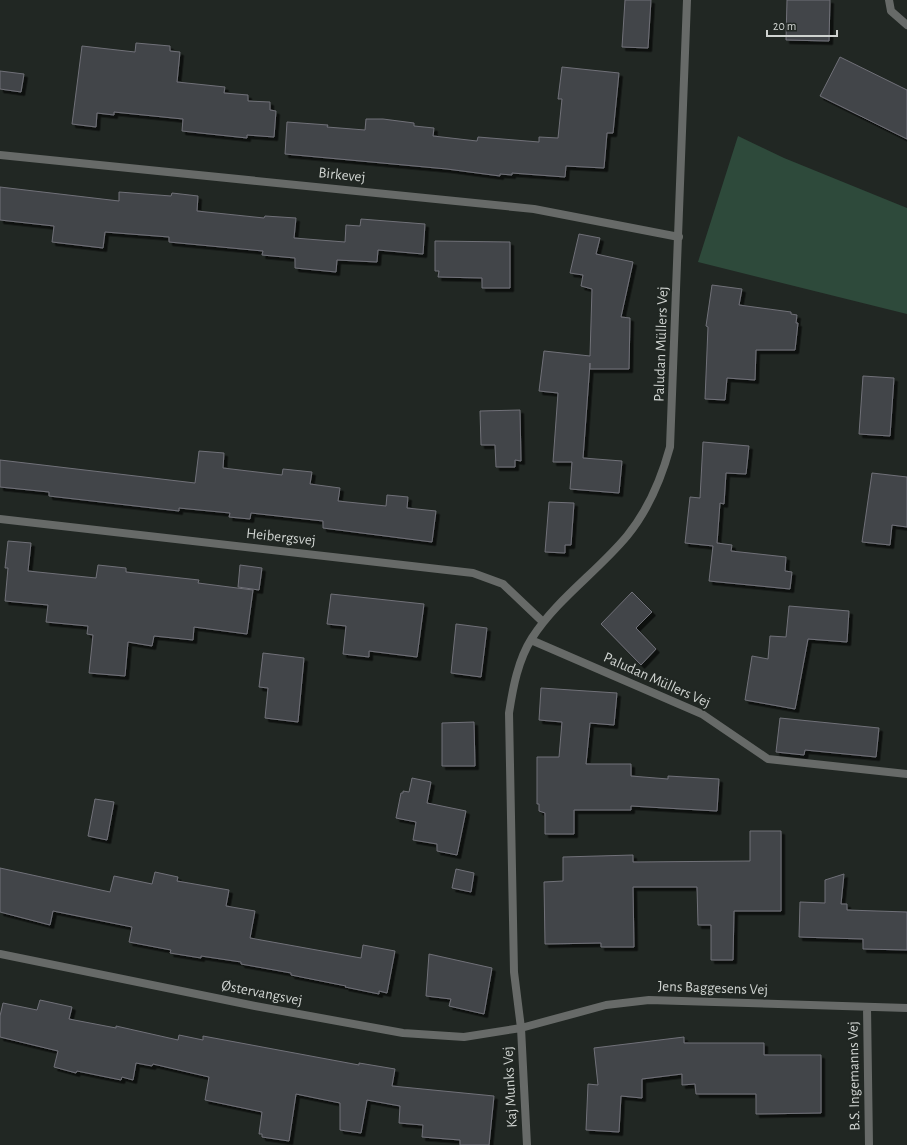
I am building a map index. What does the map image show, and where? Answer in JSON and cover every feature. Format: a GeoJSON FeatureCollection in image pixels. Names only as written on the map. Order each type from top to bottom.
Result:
{"type":"FeatureCollection","features":[{"type":"Feature","properties":{"kind":"street","name":"Paludan Müllers Vej"},"geometry":{"type":"LineString","coordinates":[[521,1028],[514,972],[509,713],[515,678],[531,640],[543,622],[627,536],[649,505],[661,478],[670,447],[680,237],[688,0]]}},
{"type":"Feature","properties":{"kind":"street"},"geometry":{"type":"LineString","coordinates":[[889,0],[891,11],[907,25]]}},
{"type":"Feature","properties":{"kind":"street","name":"Birkevej"},"geometry":{"type":"LineString","coordinates":[[0,155],[534,208],[680,237]]}},
{"type":"Feature","properties":{"kind":"street","name":"Heibergsvej"},"geometry":{"type":"LineString","coordinates":[[0,520],[473,573],[504,584],[543,622]]}},
{"type":"Feature","properties":{"kind":"street","name":"Paludan Müllers Vej"},"geometry":{"type":"LineString","coordinates":[[531,640],[702,714],[768,759],[907,774]]}},
{"type":"Feature","properties":{"kind":"street","name":"Østervangsvej"},"geometry":{"type":"LineString","coordinates":[[0,954],[255,1006],[403,1033],[464,1037],[521,1028]]}},
{"type":"Feature","properties":{"kind":"street","name":"Jens Baggesens Vej"},"geometry":{"type":"LineString","coordinates":[[521,1028],[606,1004],[649,1000],[907,1008]]}},
{"type":"Feature","properties":{"kind":"street","name":"B.S. Ingemanns Vej"},"geometry":{"type":"LineString","coordinates":[[868,1007],[869,1145]]}},
{"type":"Feature","properties":{"kind":"street","name":"Kaj Munks Vej"},"geometry":{"type":"LineString","coordinates":[[521,1028],[527,1145]]}},
{"type":"Feature","properties":{"kind":"green space"},"geometry":{"type":"Polygon","coordinates":[[[738,136],[784,158],[907,208],[907,314],[698,262],[738,136]]]}},
{"type":"Feature","properties":{"kind":"building"},"geometry":{"type":"Polygon","coordinates":[[[625,0],[651,0],[648,48],[622,47],[625,0]]]}},
{"type":"Feature","properties":{"kind":"building"},"geometry":{"type":"Polygon","coordinates":[[[787,0],[830,0],[829,41],[786,40],[787,0]]]}},
{"type":"Feature","properties":{"kind":"building"},"geometry":{"type":"Polygon","coordinates":[[[136,43],[170,46],[170,51],[180,52],[177,82],[225,87],[224,93],[248,95],[248,101],[270,102],[270,110],[276,111],[274,137],[247,135],[247,138],[182,131],[183,119],[114,112],[114,115],[97,113],[96,127],[72,124],[82,46],[135,52],[136,43]]]}},
{"type":"Feature","properties":{"kind":"building"},"geometry":{"type":"Polygon","coordinates":[[[840,57],[907,90],[907,139],[820,96],[840,57]]]}},
{"type":"Feature","properties":{"kind":"building"},"geometry":{"type":"Polygon","coordinates":[[[562,67],[619,73],[613,133],[607,133],[604,168],[566,166],[565,177],[512,173],[512,175],[500,174],[500,176],[447,169],[285,154],[287,122],[365,130],[366,119],[383,119],[414,123],[414,126],[434,128],[433,136],[477,141],[478,137],[539,142],[539,137],[558,138],[562,99],[558,99],[562,67]]]}},
{"type":"Feature","properties":{"kind":"building"},"geometry":{"type":"Polygon","coordinates":[[[0,71],[24,74],[21,92],[0,89],[0,71]]]}},
{"type":"Feature","properties":{"kind":"building"},"geometry":{"type":"Polygon","coordinates":[[[0,187],[119,201],[119,192],[171,196],[172,193],[198,196],[197,211],[264,218],[265,216],[296,218],[294,238],[345,242],[346,225],[360,226],[361,219],[425,224],[423,254],[378,250],[377,262],[337,260],[336,272],[295,268],[295,258],[262,255],[263,251],[169,242],[169,237],[105,232],[103,248],[52,242],[54,226],[0,220],[0,187]]]}},
{"type":"Feature","properties":{"kind":"building"},"geometry":{"type":"Polygon","coordinates":[[[579,234],[600,238],[596,254],[633,262],[621,317],[630,318],[629,369],[590,369],[590,363],[583,458],[622,461],[619,493],[570,489],[572,462],[553,462],[558,393],[539,391],[544,351],[590,356],[592,289],[581,286],[583,275],[570,273],[579,234]]]}},
{"type":"Feature","properties":{"kind":"building"},"geometry":{"type":"Polygon","coordinates":[[[435,241],[510,242],[510,288],[482,288],[482,278],[438,277],[439,271],[435,271],[435,241]]]}},
{"type":"Feature","properties":{"kind":"building"},"geometry":{"type":"Polygon","coordinates":[[[712,285],[742,289],[739,305],[791,312],[791,314],[797,315],[796,323],[798,323],[795,350],[756,350],[755,380],[727,378],[725,400],[705,399],[708,327],[706,326],[712,285]]]}},
{"type":"Feature","properties":{"kind":"building"},"geometry":{"type":"Polygon","coordinates":[[[863,376],[894,378],[890,436],[859,434],[863,376]]]}},
{"type":"Feature","properties":{"kind":"building"},"geometry":{"type":"Polygon","coordinates":[[[520,410],[521,461],[515,460],[515,467],[496,467],[495,445],[481,445],[480,411],[520,410]]]}},
{"type":"Feature","properties":{"kind":"building"},"geometry":{"type":"Polygon","coordinates":[[[703,442],[749,446],[746,474],[726,473],[724,504],[720,503],[717,543],[732,545],[731,551],[786,557],[785,571],[792,572],[790,589],[709,581],[713,546],[685,543],[690,497],[700,498],[703,442]]]}},
{"type":"Feature","properties":{"kind":"building"},"geometry":{"type":"Polygon","coordinates":[[[199,451],[224,453],[223,468],[282,475],[283,469],[312,472],[310,484],[340,488],[338,501],[386,506],[387,495],[408,497],[407,508],[436,511],[432,542],[323,528],[323,521],[251,513],[250,519],[229,517],[230,513],[179,508],[179,511],[49,496],[49,492],[0,487],[0,460],[195,483],[199,451]]]}},
{"type":"Feature","properties":{"kind":"building"},"geometry":{"type":"Polygon","coordinates":[[[872,473],[907,477],[907,527],[892,525],[890,545],[862,542],[872,473]]]}},
{"type":"Feature","properties":{"kind":"building"},"geometry":{"type":"Polygon","coordinates":[[[549,502],[574,503],[571,545],[565,545],[565,553],[545,552],[549,502]]]}},
{"type":"Feature","properties":{"kind":"building"},"geometry":{"type":"Polygon","coordinates":[[[8,541],[31,543],[28,571],[96,578],[98,565],[126,568],[126,572],[199,580],[198,583],[253,590],[247,634],[194,627],[193,640],[154,636],[152,646],[128,642],[125,676],[89,673],[93,635],[87,634],[88,626],[46,622],[48,605],[5,601],[8,568],[5,568],[8,541]]]}},
{"type":"Feature","properties":{"kind":"building"},"geometry":{"type":"Polygon","coordinates":[[[240,565],[262,568],[259,590],[238,587],[240,565]]]}},
{"type":"Feature","properties":{"kind":"building"},"geometry":{"type":"Polygon","coordinates":[[[632,592],[652,612],[636,628],[656,649],[641,665],[601,624],[632,592]]]}},
{"type":"Feature","properties":{"kind":"building"},"geometry":{"type":"Polygon","coordinates":[[[331,594],[424,604],[417,657],[369,651],[369,657],[343,654],[346,626],[327,624],[331,594]]]}},
{"type":"Feature","properties":{"kind":"building"},"geometry":{"type":"Polygon","coordinates":[[[789,606],[849,611],[847,642],[808,639],[795,709],[745,700],[752,656],[768,659],[770,636],[786,637],[789,606]]]}},
{"type":"Feature","properties":{"kind":"building"},"geometry":{"type":"Polygon","coordinates":[[[456,624],[487,628],[481,677],[451,673],[456,624]]]}},
{"type":"Feature","properties":{"kind":"building"},"geometry":{"type":"Polygon","coordinates":[[[263,653],[304,658],[298,722],[265,718],[268,688],[259,687],[263,653]]]}},
{"type":"Feature","properties":{"kind":"building"},"geometry":{"type":"Polygon","coordinates":[[[541,688],[617,693],[614,725],[590,723],[586,764],[631,764],[631,776],[668,779],[668,776],[719,779],[717,811],[631,806],[631,810],[574,810],[574,834],[545,834],[545,813],[539,811],[539,804],[537,804],[537,757],[559,757],[562,722],[539,720],[541,688]]]}},
{"type":"Feature","properties":{"kind":"building"},"geometry":{"type":"Polygon","coordinates":[[[780,718],[879,728],[876,757],[805,750],[804,755],[776,752],[780,718]]]}},
{"type":"Feature","properties":{"kind":"building"},"geometry":{"type":"Polygon","coordinates":[[[474,722],[475,766],[442,766],[442,723],[474,722]]]}},
{"type":"Feature","properties":{"kind":"building"},"geometry":{"type":"Polygon","coordinates":[[[412,778],[431,782],[427,803],[466,811],[457,855],[437,851],[437,844],[413,840],[416,822],[396,818],[401,793],[403,793],[403,791],[409,792],[412,778]]]}},
{"type":"Feature","properties":{"kind":"building"},"geometry":{"type":"Polygon","coordinates":[[[95,799],[114,802],[107,840],[88,836],[95,799]]]}},
{"type":"Feature","properties":{"kind":"building"},"geometry":{"type":"Polygon","coordinates":[[[750,831],[781,831],[781,911],[734,911],[733,960],[711,960],[711,925],[698,925],[697,887],[633,887],[634,947],[601,947],[601,943],[545,944],[544,882],[563,881],[563,857],[633,855],[633,862],[750,861],[750,831]]]}},
{"type":"Feature","properties":{"kind":"building"},"geometry":{"type":"Polygon","coordinates":[[[0,868],[110,892],[114,876],[152,884],[155,872],[178,877],[177,881],[229,890],[226,906],[255,911],[250,938],[361,958],[363,945],[395,951],[387,993],[379,991],[379,994],[345,987],[346,986],[291,975],[291,973],[241,964],[241,962],[170,953],[171,950],[129,942],[132,927],[53,911],[50,925],[0,912],[0,868]]]}},
{"type":"Feature","properties":{"kind":"building"},"geometry":{"type":"Polygon","coordinates":[[[456,869],[474,873],[471,892],[452,888],[456,869]]]}},
{"type":"Feature","properties":{"kind":"building"},"geometry":{"type":"Polygon","coordinates":[[[844,874],[841,904],[847,904],[847,910],[907,912],[907,950],[863,949],[863,939],[799,937],[800,902],[825,903],[825,880],[844,874]]]}},
{"type":"Feature","properties":{"kind":"building"},"geometry":{"type":"Polygon","coordinates":[[[429,954],[492,968],[484,1014],[449,1006],[451,999],[426,996],[429,954]]]}},
{"type":"Feature","properties":{"kind":"building"},"geometry":{"type":"Polygon","coordinates":[[[40,1000],[72,1007],[69,1019],[116,1028],[116,1026],[178,1040],[179,1035],[203,1040],[203,1036],[359,1065],[359,1063],[395,1069],[392,1086],[494,1096],[489,1145],[460,1145],[460,1140],[422,1137],[423,1125],[399,1123],[400,1106],[367,1100],[361,1133],[340,1130],[340,1103],[296,1094],[289,1141],[262,1137],[262,1134],[259,1134],[262,1112],[205,1100],[209,1077],[153,1064],[152,1066],[136,1063],[133,1080],[122,1077],[121,1080],[77,1071],[76,1073],[54,1067],[58,1051],[0,1037],[0,1016],[3,1003],[37,1010],[40,1000]]]}},
{"type":"Feature","properties":{"kind":"building"},"geometry":{"type":"Polygon","coordinates":[[[684,1037],[684,1043],[764,1043],[764,1055],[821,1055],[821,1113],[756,1114],[756,1094],[696,1094],[695,1084],[682,1085],[682,1074],[642,1079],[642,1098],[621,1096],[619,1132],[586,1130],[588,1084],[598,1085],[594,1048],[684,1037]]]}}]}
